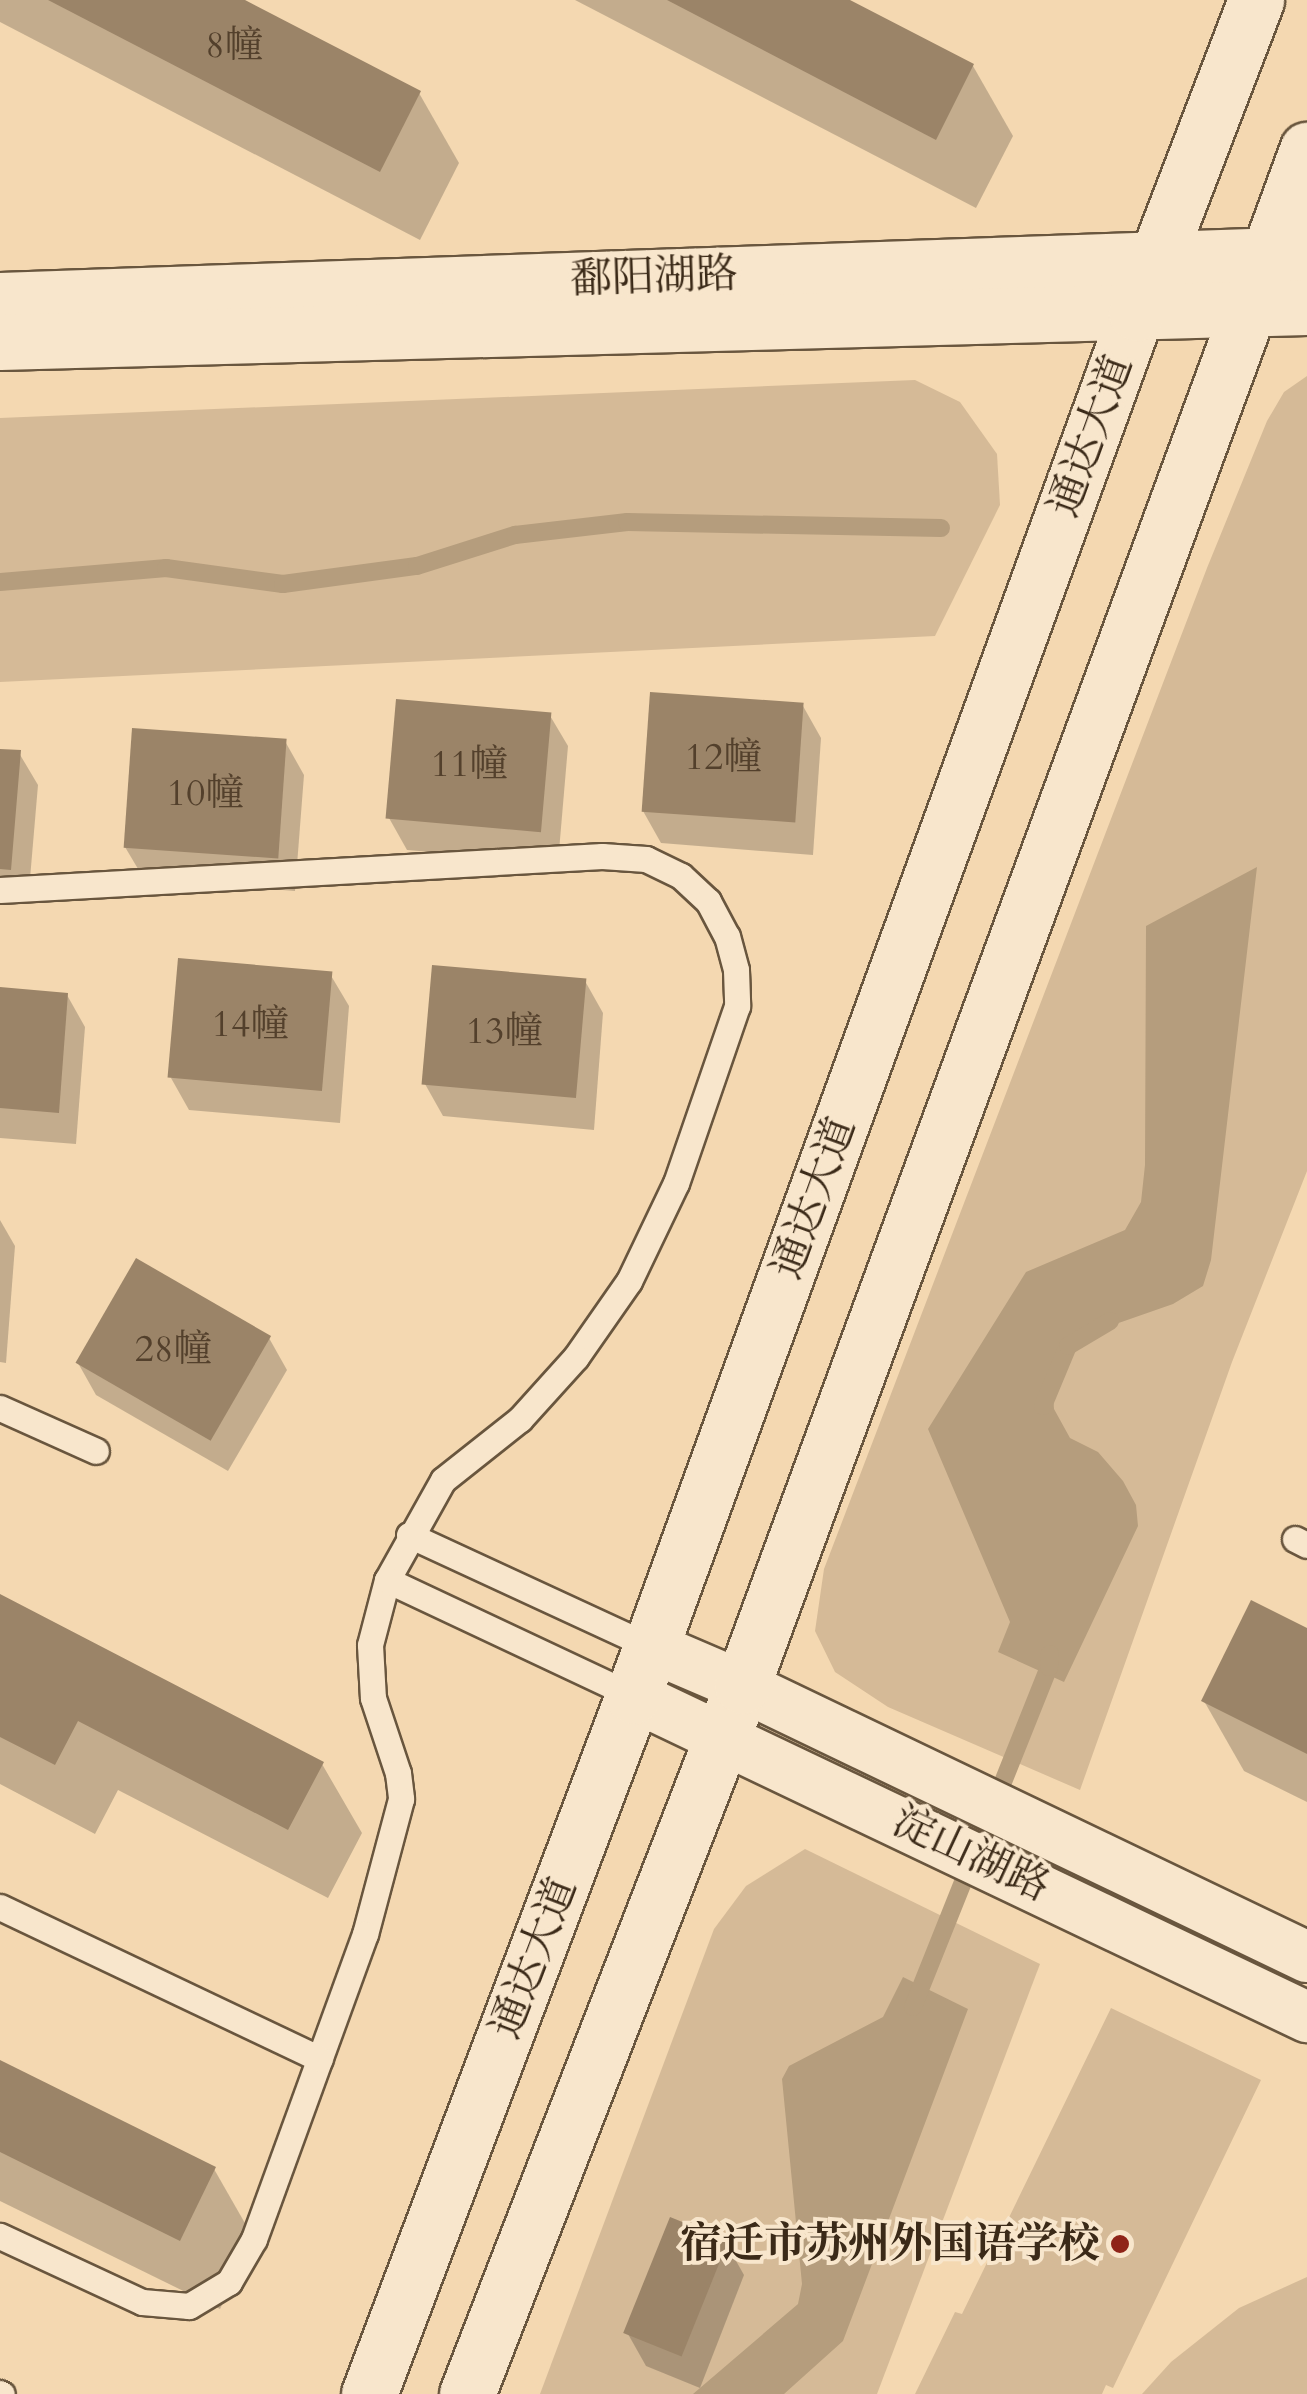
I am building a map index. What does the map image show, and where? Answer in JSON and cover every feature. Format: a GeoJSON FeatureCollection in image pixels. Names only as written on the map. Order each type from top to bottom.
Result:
{"type":"FeatureCollection","features":[{"type":"Feature","properties":{"kind":"main road","name":"通达大道"},"geometry":{"type":"LineString","coordinates":[[369,2394],[642,1671],[1136,313],[1256,0]]}},
{"type":"Feature","properties":{"kind":"main road"},"geometry":{"type":"LineString","coordinates":[[468,2394],[742,1686],[1245,310],[1287,254],[1307,150]]}},
{"type":"Feature","properties":{"kind":"main road","name":"鄱阳湖路"},"geometry":{"type":"LineString","coordinates":[[0,300],[1287,254]]}},
{"type":"Feature","properties":{"kind":"main road","name":"鄱阳湖路"},"geometry":{"type":"LineString","coordinates":[[0,342],[1307,307]]}},
{"type":"Feature","properties":{"kind":"street","name":"淀山湖路"},"geometry":{"type":"LineString","coordinates":[[642,1671],[742,1686],[1307,1957]]}},
{"type":"Feature","properties":{"kind":"street","name":"淀山湖路"},"geometry":{"type":"LineString","coordinates":[[642,1671],[722,1736],[1307,2017]]}},
{"type":"Feature","properties":{"kind":"lane"},"geometry":{"type":"LineString","coordinates":[[0,890],[602,856],[646,859],[681,876],[708,901],[727,936],[736,970],[737,1006],[676,1183],[628,1281],[576,1357],[520,1420],[443,1480],[387,1580],[370,1645],[373,1698],[398,1774],[402,1799],[364,1934],[320,2060],[254,2239],[229,2282],[188,2306],[142,2302],[0,2236]]}},
{"type":"Feature","properties":{"kind":"lane"},"geometry":{"type":"LineString","coordinates":[[0,1408],[96,1451]]}},
{"type":"Feature","properties":{"kind":"lane"},"geometry":{"type":"LineString","coordinates":[[409,1535],[642,1671]]}},
{"type":"Feature","properties":{"kind":"lane"},"geometry":{"type":"LineString","coordinates":[[387,1580],[642,1671]]}},
{"type":"Feature","properties":{"kind":"lane"},"geometry":{"type":"LineString","coordinates":[[0,1907],[320,2060]]}},
{"type":"Feature","properties":{"kind":"shaded area"},"geometry":{"type":"Polygon","coordinates":[[[1307,376],[1307,1171],[1232,1362],[1080,1790],[888,1707],[835,1672],[815,1631],[824,1569],[1207,568],[1267,421],[1284,392],[1307,376]]]}},
{"type":"Feature","properties":{"kind":"shaded area"},"geometry":{"type":"Polygon","coordinates":[[[915,380],[960,402],[997,454],[1000,505],[935,636],[0,682],[0,418],[915,380]]]}},
{"type":"Feature","properties":{"kind":"shaded area"},"geometry":{"type":"Polygon","coordinates":[[[1257,867],[1211,1260],[1203,1286],[1173,1304],[1067,1341],[1051,1366],[1054,1409],[1070,1438],[1098,1452],[1123,1481],[1136,1505],[1138,1526],[1064,1682],[998,1652],[1010,1622],[928,1429],[1026,1272],[1125,1230],[1141,1202],[1145,1165],[1146,926],[1257,867]]]}},
{"type":"Feature","properties":{"kind":"shaded area"},"geometry":{"type":"Polygon","coordinates":[[[805,1849],[1040,1964],[877,2394],[540,2394],[714,1929],[746,1886],[805,1849]]]}},
{"type":"Feature","properties":{"kind":"shaded area"},"geometry":{"type":"Polygon","coordinates":[[[903,1977],[968,2009],[843,2341],[784,2394],[693,2394],[798,2304],[802,2284],[782,2079],[789,2066],[883,2017],[903,1977]]]}},
{"type":"Feature","properties":{"kind":"shaded area"},"geometry":{"type":"Polygon","coordinates":[[[1111,2008],[1261,2080],[1113,2388],[1106,2385],[1102,2394],[915,2394],[955,2312],[962,2314],[1111,2008]]]}},
{"type":"Feature","properties":{"kind":"shaded area"},"geometry":{"type":"Polygon","coordinates":[[[1307,2277],[1307,2394],[1142,2394],[1171,2362],[1239,2308],[1307,2277]]]}},
{"type":"Feature","properties":{"kind":"building"},"geometry":{"type":"Polygon","coordinates":[[[48,0],[245,0],[421,91],[380,172],[48,0]]]}},
{"type":"Feature","properties":{"kind":"building"},"geometry":{"type":"Polygon","coordinates":[[[667,0],[850,0],[974,64],[936,140],[667,0]]]}},
{"type":"Feature","properties":{"kind":"building"},"geometry":{"type":"Polygon","coordinates":[[[650,692],[804,703],[795,822],[642,812],[650,692]]]}},
{"type":"Feature","properties":{"kind":"building"},"geometry":{"type":"Polygon","coordinates":[[[396,699],[551,713],[541,832],[386,819],[396,699]]]}},
{"type":"Feature","properties":{"kind":"building"},"geometry":{"type":"Polygon","coordinates":[[[132,728],[287,739],[278,859],[124,848],[132,728]]]}},
{"type":"Feature","properties":{"kind":"building"},"geometry":{"type":"Polygon","coordinates":[[[0,749],[21,750],[11,870],[0,869],[0,749]]]}},
{"type":"Feature","properties":{"kind":"building"},"geometry":{"type":"Polygon","coordinates":[[[178,958],[332,972],[322,1091],[168,1078],[178,958]]]}},
{"type":"Feature","properties":{"kind":"building"},"geometry":{"type":"Polygon","coordinates":[[[432,965],[586,979],[576,1098],[422,1085],[432,965]]]}},
{"type":"Feature","properties":{"kind":"building"},"geometry":{"type":"Polygon","coordinates":[[[0,987],[68,993],[59,1113],[0,1108],[0,987]]]}},
{"type":"Feature","properties":{"kind":"building"},"geometry":{"type":"Polygon","coordinates":[[[136,1258],[271,1336],[211,1441],[76,1363],[136,1258]]]}},
{"type":"Feature","properties":{"kind":"building"},"geometry":{"type":"Polygon","coordinates":[[[0,1594],[324,1762],[288,1830],[78,1721],[55,1765],[0,1737],[0,1594]]]}},
{"type":"Feature","properties":{"kind":"building"},"geometry":{"type":"Polygon","coordinates":[[[1251,1600],[1307,1628],[1307,1754],[1201,1701],[1251,1600]]]}},
{"type":"Feature","properties":{"kind":"building"},"geometry":{"type":"Polygon","coordinates":[[[0,2060],[216,2167],[180,2241],[0,2152],[0,2060]]]}},
{"type":"Feature","properties":{"kind":"building"},"geometry":{"type":"Polygon","coordinates":[[[670,2217],[728,2241],[682,2356],[623,2333],[670,2217]]]}},
{"type":"Feature","properties":{"kind":"waterway"},"geometry":{"type":"LineString","coordinates":[[0,582],[166,568],[283,584],[417,566],[515,535],[627,522],[941,528]]}},
{"type":"Feature","properties":{"kind":"waterway"},"geometry":{"type":"LineString","coordinates":[[1043,1406],[1068,1346],[1110,1321]]}},
{"type":"Feature","properties":{"kind":"waterway"},"geometry":{"type":"LineString","coordinates":[[913,2007],[1049,1667],[1050,1654]]}},
{"type":"Feature","properties":{"kind":"place","name":"宿迁市苏州外国语学校"},"geometry":{"type":"Point","coordinates":[1120,2244]}}]}
